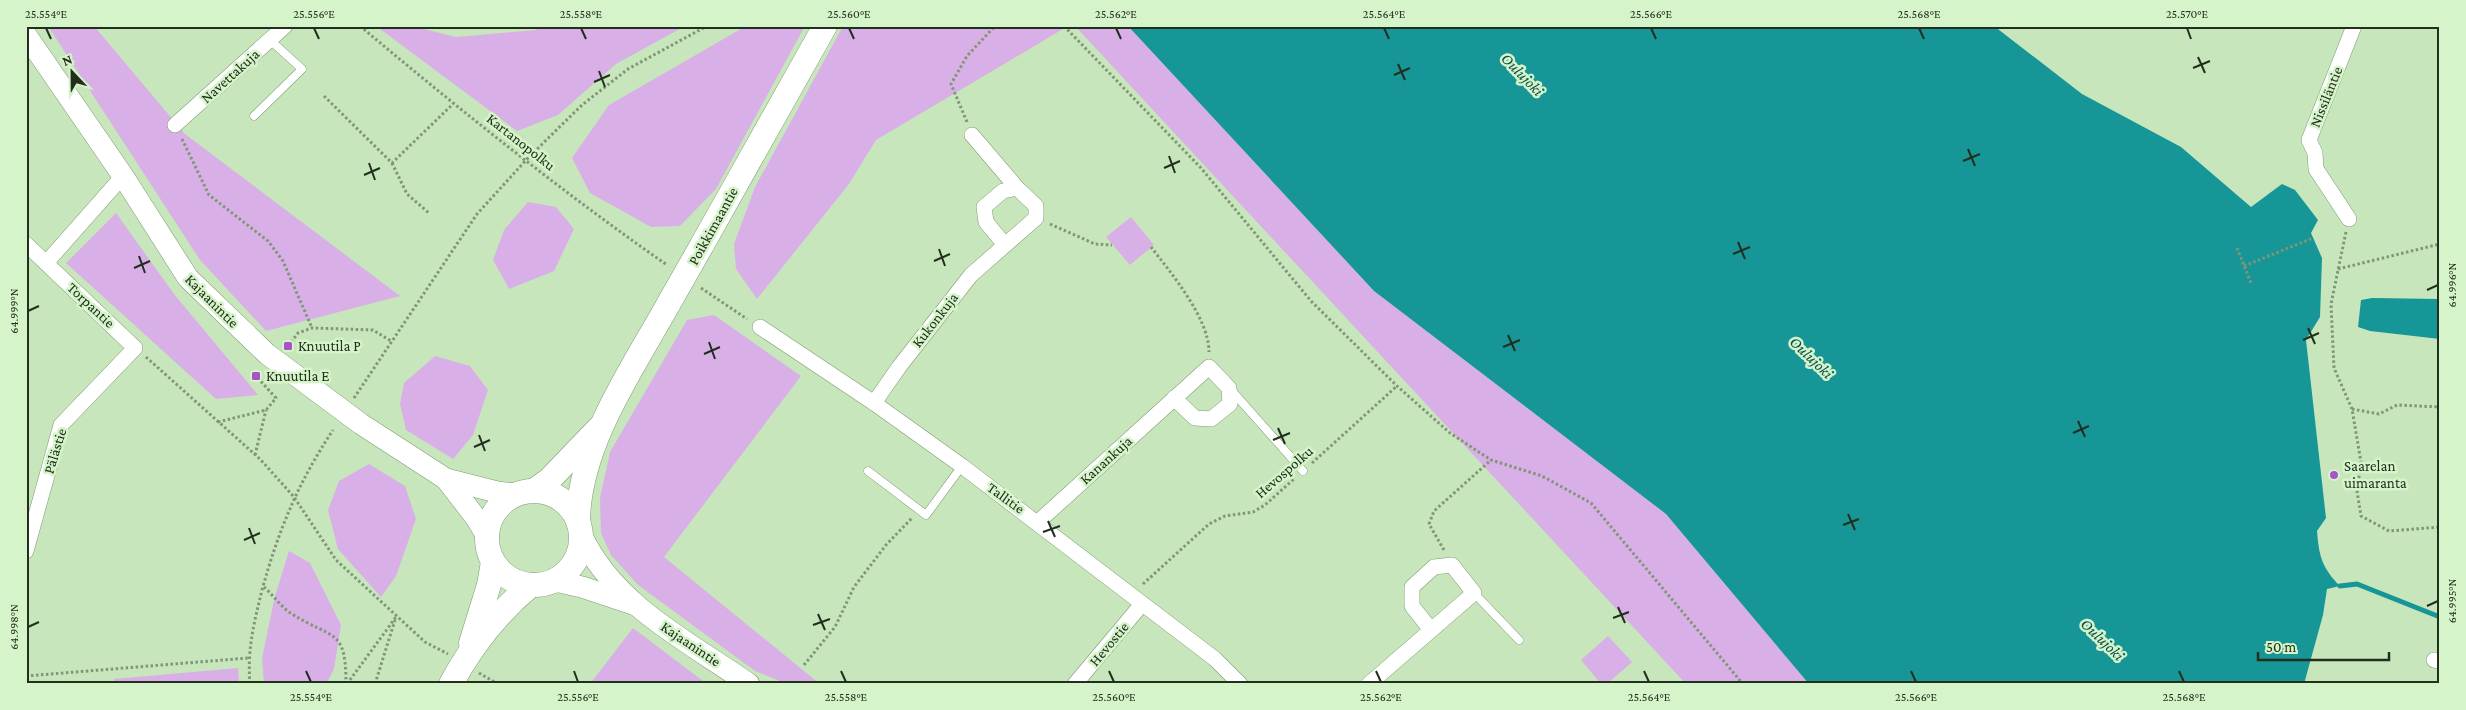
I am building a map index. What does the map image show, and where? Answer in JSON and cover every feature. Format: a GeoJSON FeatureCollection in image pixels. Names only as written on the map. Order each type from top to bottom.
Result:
{"type":"FeatureCollection","features":[{"type":"Feature","properties":{"kind":"main road","name":"Poikkimaantie"},"geometry":{"type":"LineString","coordinates":[[580,528],[579,500],[601,426],[825,26]]}},
{"type":"Feature","properties":{"kind":"main road","name":"Kajaanintie"},"geometry":{"type":"LineString","coordinates":[[26,35],[123,176],[188,278],[267,354],[361,424],[446,479],[497,492],[525,492]]}},
{"type":"Feature","properties":{"kind":"main road","name":"Poikkimaantie"},"geometry":{"type":"LineString","coordinates":[[525,492],[549,480],[601,426]]}},
{"type":"Feature","properties":{"kind":"main road","name":"Kajaanintie"},"geometry":{"type":"LineString","coordinates":[[446,479],[476,518],[486,535]]}},
{"type":"Feature","properties":{"kind":"main road"},"geometry":{"type":"LineString","coordinates":[[451,684],[464,659],[489,585],[493,562],[486,535],[495,510],[525,492],[544,491],[561,499],[568,505],[580,528],[581,546],[575,562],[555,581],[531,585],[507,577],[493,562]]}},
{"type":"Feature","properties":{"kind":"main road","name":"Kajaanintie"},"geometry":{"type":"LineString","coordinates":[[580,528],[591,557],[633,604],[749,684]]}},
{"type":"Feature","properties":{"kind":"main road","name":"Kajaanintie"},"geometry":{"type":"LineString","coordinates":[[555,581],[582,587],[633,604]]}},
{"type":"Feature","properties":{"kind":"main road"},"geometry":{"type":"LineString","coordinates":[[464,659],[516,597],[531,585]]}},
{"type":"Feature","properties":{"kind":"street","name":"Navettakuja"},"geometry":{"type":"LineString","coordinates":[[175,125],[285,26]]}},
{"type":"Feature","properties":{"kind":"street","name":"Nissiläntie"},"geometry":{"type":"LineString","coordinates":[[2349,219],[2316,169],[2314,153],[2309,140],[2354,26]]}},
{"type":"Feature","properties":{"kind":"street"},"geometry":{"type":"LineString","coordinates":[[972,135],[1017,188],[1036,206],[1036,218]]}},
{"type":"Feature","properties":{"kind":"street"},"geometry":{"type":"LineString","coordinates":[[46,263],[123,176]]}},
{"type":"Feature","properties":{"kind":"street"},"geometry":{"type":"LineString","coordinates":[[1005,246],[986,222],[984,207],[1003,190],[1017,188]]}},
{"type":"Feature","properties":{"kind":"street","name":"Kukonkuja"},"geometry":{"type":"LineString","coordinates":[[874,403],[899,367],[971,275],[1036,218]]}},
{"type":"Feature","properties":{"kind":"street","name":"Torpantie"},"geometry":{"type":"LineString","coordinates":[[26,244],[135,348]]}},
{"type":"Feature","properties":{"kind":"street","name":"Tallitie"},"geometry":{"type":"LineString","coordinates":[[760,327],[874,403],[1038,522],[1215,659],[1240,684]]}},
{"type":"Feature","properties":{"kind":"street","name":"Pälästie"},"geometry":{"type":"LineString","coordinates":[[26,551],[61,425],[135,348]]}},
{"type":"Feature","properties":{"kind":"street"},"geometry":{"type":"LineString","coordinates":[[1174,398],[1195,418],[1212,419],[1230,404],[1229,388],[1209,367]]}},
{"type":"Feature","properties":{"kind":"street","name":"Kanankuja"},"geometry":{"type":"LineString","coordinates":[[1038,522],[1209,367]]}},
{"type":"Feature","properties":{"kind":"street"},"geometry":{"type":"LineString","coordinates":[[1369,684],[1431,630],[1474,592],[1452,565],[1434,567],[1412,587],[1412,606],[1431,630]]}},
{"type":"Feature","properties":{"kind":"street","name":"Hevostie"},"geometry":{"type":"LineString","coordinates":[[1075,684],[1137,599]]}},
{"type":"Feature","properties":{"kind":"lane"},"geometry":{"type":"LineString","coordinates":[[254,116],[302,69],[270,40]]}},
{"type":"Feature","properties":{"kind":"lane"},"geometry":{"type":"LineString","coordinates":[[1229,388],[1303,471]]}},
{"type":"Feature","properties":{"kind":"lane"},"geometry":{"type":"LineString","coordinates":[[868,471],[926,515],[962,466]]}},
{"type":"Feature","properties":{"kind":"lane"},"geometry":{"type":"LineString","coordinates":[[1474,592],[1519,640]]}},
{"type":"Feature","properties":{"kind":"path","name":"Kartanopolku"},"geometry":{"type":"LineString","coordinates":[[360,26],[453,104],[589,210],[672,269]]}},
{"type":"Feature","properties":{"kind":"path"},"geometry":{"type":"LineString","coordinates":[[354,398],[477,214],[526,159],[582,105],[628,69],[708,26]]}},
{"type":"Feature","properties":{"kind":"path"},"geometry":{"type":"LineString","coordinates":[[972,135],[951,84],[967,56],[995,26]]}},
{"type":"Feature","properties":{"kind":"path"},"geometry":{"type":"LineString","coordinates":[[1064,26],[1201,168],[1311,301],[1397,386],[1450,433],[1491,460],[1542,476],[1591,503],[1743,684]]}},
{"type":"Feature","properties":{"kind":"path"},"geometry":{"type":"LineString","coordinates":[[324,96],[392,163],[407,194],[430,214]]}},
{"type":"Feature","properties":{"kind":"path"},"geometry":{"type":"LineString","coordinates":[[392,163],[453,104]]}},
{"type":"Feature","properties":{"kind":"path"},"geometry":{"type":"LineString","coordinates":[[175,125],[209,195],[268,241],[283,261],[312,328]]}},
{"type":"Feature","properties":{"kind":"path"},"geometry":{"type":"LineString","coordinates":[[1036,218],[1095,244],[1112,244]]}},
{"type":"Feature","properties":{"kind":"path"},"geometry":{"type":"LineString","coordinates":[[2349,219],[2331,304],[2334,368],[2352,409],[2361,462],[2357,491],[2361,516],[2389,531],[2440,527]]}},
{"type":"Feature","properties":{"kind":"path"},"geometry":{"type":"LineString","coordinates":[[2244,266],[2313,238]]}},
{"type":"Feature","properties":{"kind":"path"},"geometry":{"type":"LineString","coordinates":[[2338,269],[2440,244]]}},
{"type":"Feature","properties":{"kind":"path"},"geometry":{"type":"LineString","coordinates":[[1151,248],[1187,293],[1209,342],[1209,367]]}},
{"type":"Feature","properties":{"kind":"path"},"geometry":{"type":"LineString","coordinates":[[2237,248],[2251,283]]}},
{"type":"Feature","properties":{"kind":"path"},"geometry":{"type":"LineString","coordinates":[[696,285],[760,327]]}},
{"type":"Feature","properties":{"kind":"path"},"geometry":{"type":"LineString","coordinates":[[288,346],[298,332],[312,328],[373,330],[391,341]]}},
{"type":"Feature","properties":{"kind":"path"},"geometry":{"type":"LineString","coordinates":[[135,348],[255,455],[294,496],[336,560],[396,617],[425,642],[464,659],[498,684]]}},
{"type":"Feature","properties":{"kind":"path"},"geometry":{"type":"LineString","coordinates":[[255,455],[266,410],[276,398],[256,376]]}},
{"type":"Feature","properties":{"kind":"path","name":"Hevospolku"},"geometry":{"type":"LineString","coordinates":[[1137,599],[1210,524],[1225,516],[1254,512],[1265,505],[1397,386]]}},
{"type":"Feature","properties":{"kind":"path"},"geometry":{"type":"LineString","coordinates":[[2352,409],[2379,414],[2397,405],[2440,407]]}},
{"type":"Feature","properties":{"kind":"path"},"geometry":{"type":"LineString","coordinates":[[217,422],[266,410]]}},
{"type":"Feature","properties":{"kind":"path"},"geometry":{"type":"LineString","coordinates":[[250,684],[248,658],[253,625],[272,553],[294,496],[311,464],[333,430]]}},
{"type":"Feature","properties":{"kind":"path"},"geometry":{"type":"LineString","coordinates":[[1452,565],[1430,524],[1434,511],[1491,460]]}},
{"type":"Feature","properties":{"kind":"path"},"geometry":{"type":"LineString","coordinates":[[804,665],[835,627],[854,587],[886,545],[920,510]]}},
{"type":"Feature","properties":{"kind":"path"},"geometry":{"type":"LineString","coordinates":[[264,586],[291,614],[324,630],[341,643],[346,659],[346,684]]}},
{"type":"Feature","properties":{"kind":"path"},"geometry":{"type":"LineString","coordinates":[[346,684],[396,617]]}},
{"type":"Feature","properties":{"kind":"path"},"geometry":{"type":"LineString","coordinates":[[374,684],[396,617]]}},
{"type":"Feature","properties":{"kind":"path"},"geometry":{"type":"LineString","coordinates":[[26,676],[248,658]]}},
{"type":"Feature","properties":{"kind":"shaded area"},"geometry":{"type":"Polygon","coordinates":[[[48,26],[94,26],[185,134],[400,296],[266,331],[200,260],[48,26]]]}},
{"type":"Feature","properties":{"kind":"shaded area"},"geometry":{"type":"Polygon","coordinates":[[[376,26],[412,26],[456,37],[536,30],[541,26],[685,26],[616,64],[558,115],[517,131],[376,26]]]}},
{"type":"Feature","properties":{"kind":"shaded area"},"geometry":{"type":"Polygon","coordinates":[[[746,26],[805,26],[716,189],[680,226],[651,227],[590,193],[572,158],[609,105],[746,26]]]}},
{"type":"Feature","properties":{"kind":"shaded area"},"geometry":{"type":"Polygon","coordinates":[[[843,26],[1068,26],[876,140],[849,184],[757,299],[736,269],[734,244],[755,187],[843,26]]]}},
{"type":"Feature","properties":{"kind":"shaded area"},"geometry":{"type":"Polygon","coordinates":[[[1075,26],[1128,26],[1374,291],[1666,514],[1809,684],[1686,684],[1075,26]]]}},
{"type":"Feature","properties":{"kind":"shaded area"},"geometry":{"type":"Polygon","coordinates":[[[528,202],[556,207],[574,229],[554,271],[509,289],[493,260],[504,230],[528,202]]]}},
{"type":"Feature","properties":{"kind":"shaded area"},"geometry":{"type":"Polygon","coordinates":[[[116,213],[174,294],[258,395],[216,399],[66,263],[116,213]]]}},
{"type":"Feature","properties":{"kind":"shaded area"},"geometry":{"type":"Polygon","coordinates":[[[1131,217],[1154,245],[1130,265],[1106,237],[1131,217]]]}},
{"type":"Feature","properties":{"kind":"shaded area"},"geometry":{"type":"Polygon","coordinates":[[[714,315],[801,376],[664,557],[820,684],[787,684],[755,671],[638,585],[611,555],[601,533],[600,498],[610,452],[687,320],[714,315]]]}},
{"type":"Feature","properties":{"kind":"shaded area"},"geometry":{"type":"Polygon","coordinates":[[[435,356],[470,366],[488,390],[473,435],[453,459],[406,430],[400,404],[404,383],[435,356]]]}},
{"type":"Feature","properties":{"kind":"shaded area"},"geometry":{"type":"Polygon","coordinates":[[[369,464],[405,486],[416,519],[396,576],[381,597],[338,549],[328,510],[339,481],[369,464]]]}},
{"type":"Feature","properties":{"kind":"shaded area"},"geometry":{"type":"Polygon","coordinates":[[[289,551],[310,563],[341,625],[334,669],[326,684],[264,684],[262,658],[275,596],[289,551]]]}},
{"type":"Feature","properties":{"kind":"shaded area"},"geometry":{"type":"Polygon","coordinates":[[[633,628],[707,684],[590,684],[633,628]]]}},
{"type":"Feature","properties":{"kind":"shaded area"},"geometry":{"type":"Polygon","coordinates":[[[1608,636],[1632,662],[1607,684],[1601,684],[1581,660],[1608,636]]]}},
{"type":"Feature","properties":{"kind":"shaded area"},"geometry":{"type":"Polygon","coordinates":[[[238,668],[239,684],[114,684],[114,679],[238,668]]]}},
{"type":"Feature","properties":{"kind":"water","name":"Oulujoki"},"geometry":{"type":"Polygon","coordinates":[[[1128,26],[1994,26],[2082,94],[2181,147],[2251,207],[2282,184],[2295,190],[2318,220],[2311,233],[2322,258],[2320,317],[2306,340],[2326,518],[2317,531],[2322,561],[2340,586],[2327,589],[2323,615],[2304,684],[1809,684],[1666,514],[1374,291],[1128,26]]]}},
{"type":"Feature","properties":{"kind":"water"},"geometry":{"type":"Polygon","coordinates":[[[2372,298],[2440,299],[2440,339],[2370,331],[2358,327],[2361,300],[2372,298]]]}},
{"type":"Feature","properties":{"kind":"waterway"},"geometry":{"type":"LineString","coordinates":[[2340,586],[2357,584],[2440,617]]}},
{"type":"Feature","properties":{"kind":"place","name":"Knuutila P"},"geometry":{"type":"Point","coordinates":[288,346]}},
{"type":"Feature","properties":{"kind":"place","name":"Knuutila E"},"geometry":{"type":"Point","coordinates":[256,376]}},
{"type":"Feature","properties":{"kind":"place","name":"Saarelan uimaranta"},"geometry":{"type":"Point","coordinates":[2334,475]}}]}
